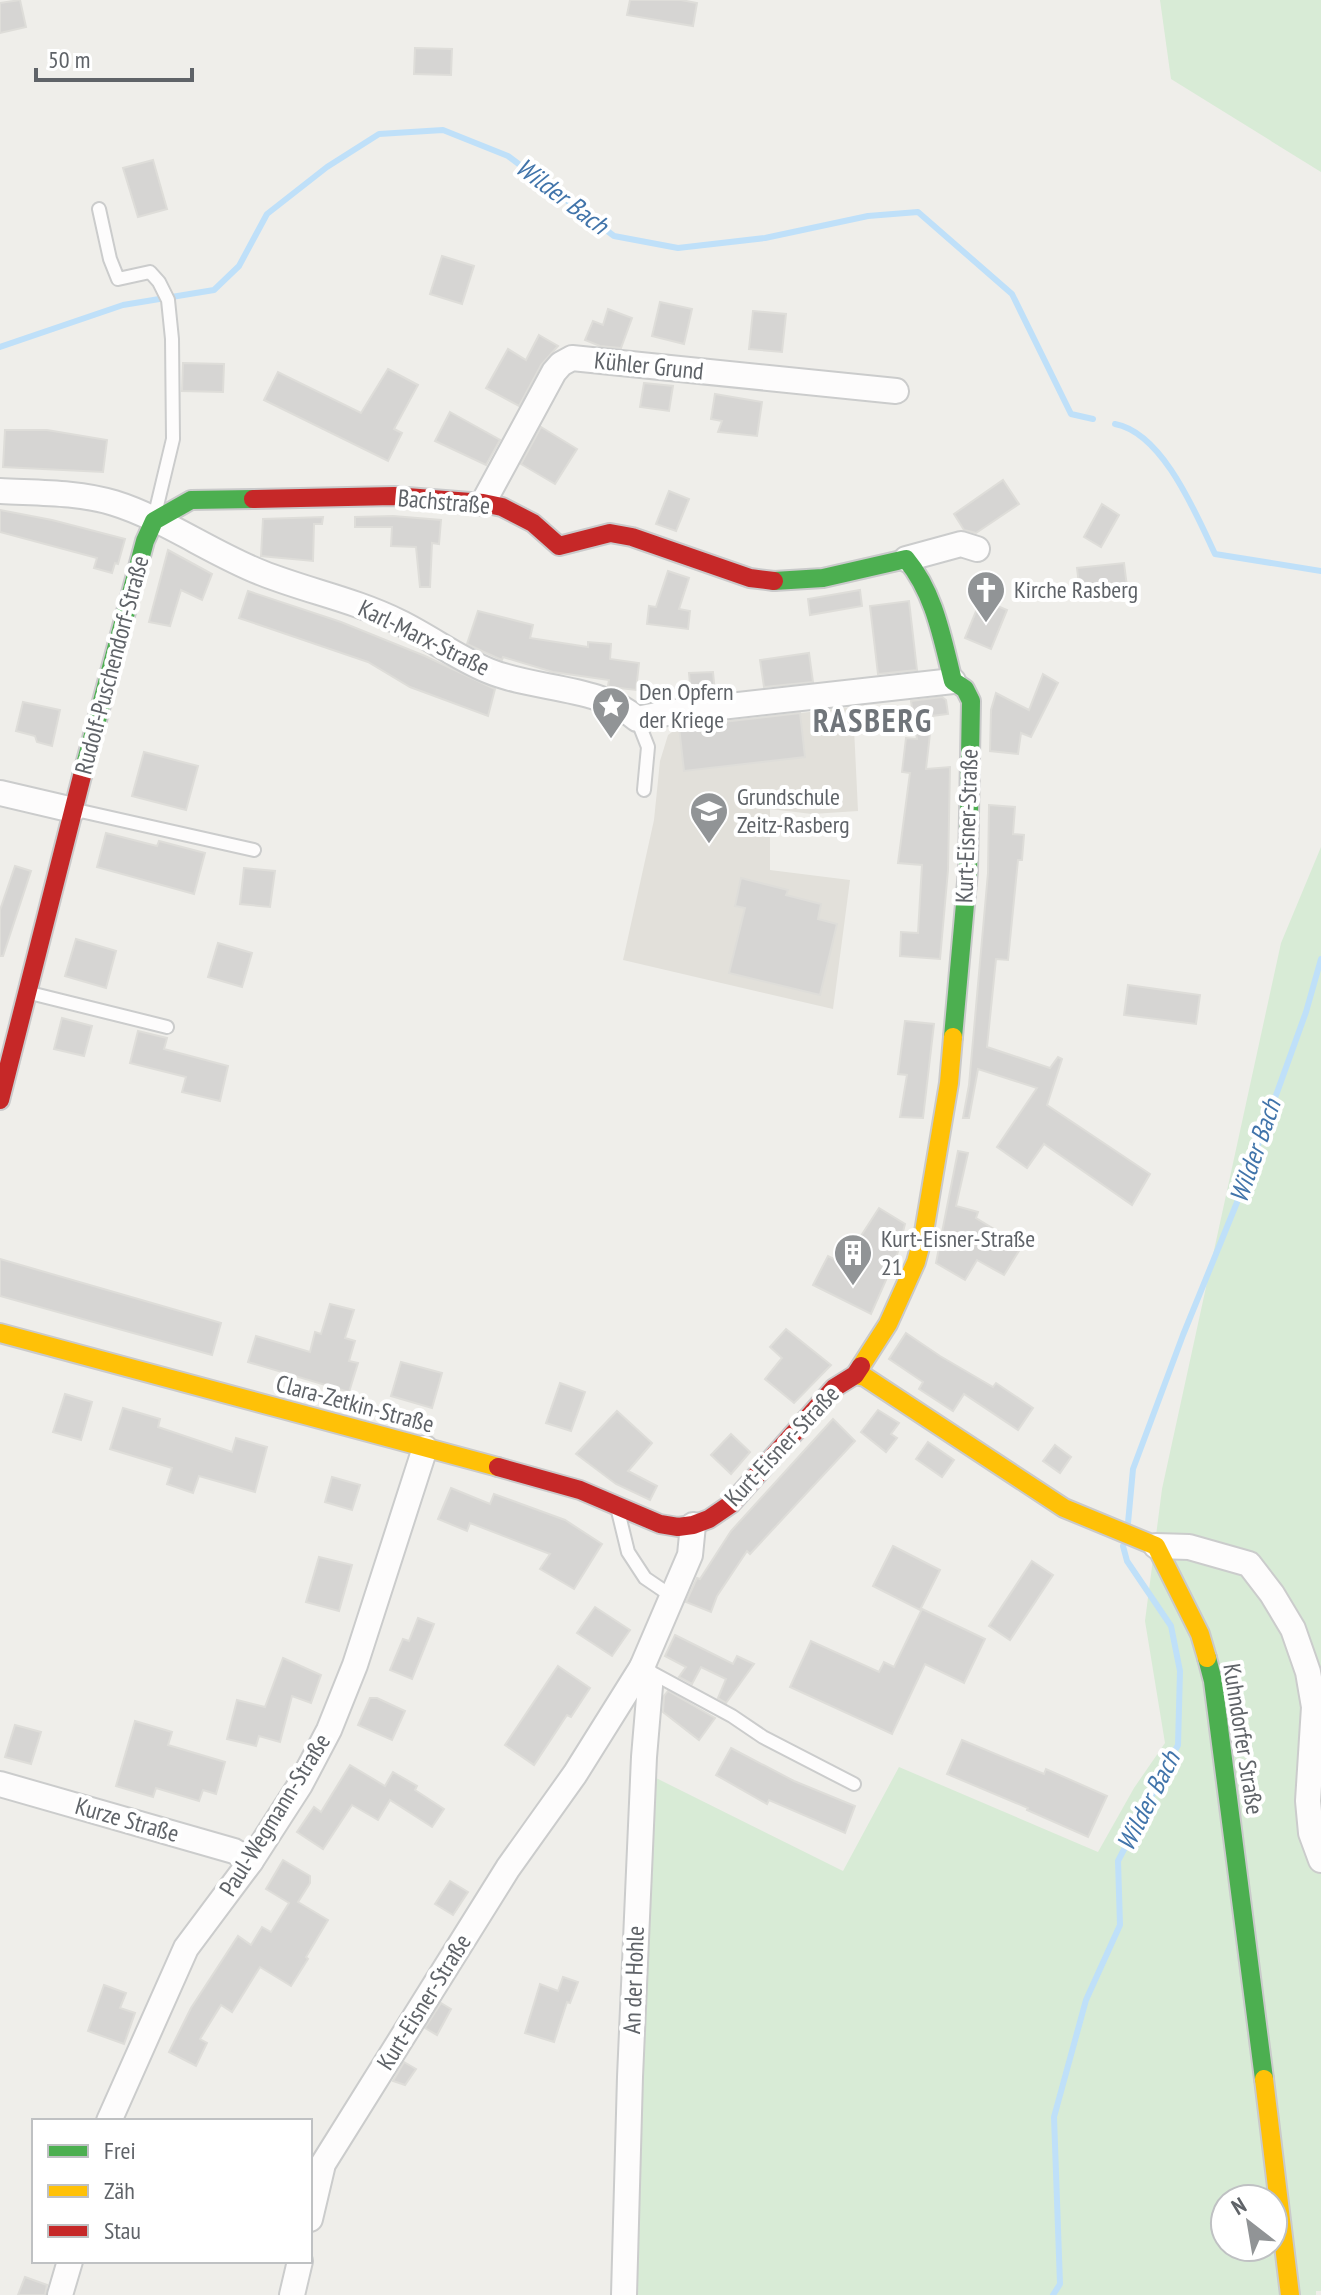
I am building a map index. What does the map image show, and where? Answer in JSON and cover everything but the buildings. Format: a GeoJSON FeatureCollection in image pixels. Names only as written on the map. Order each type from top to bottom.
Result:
{"type":"FeatureCollection","features":[{"type":"Feature","properties":{"kind":"street","name":"Kühler Grund"},"geometry":{"type":"LineString","coordinates":[[483,503],[554,372],[572,358],[896,391]]}},
{"type":"Feature","properties":{"kind":"street","name":"Karl-Marx-Straße"},"geometry":{"type":"LineString","coordinates":[[0,491],[89,497],[116,504],[262,573],[374,610],[491,672],[533,685],[608,700],[637,719]]}},
{"type":"Feature","properties":{"kind":"street","name":"Bachstraße"},"geometry":{"type":"LineString","coordinates":[[154,521],[191,500],[394,496],[483,503],[502,507],[533,523],[559,546],[610,533],[632,537],[750,578],[774,581],[823,578],[961,544],[977,549]]}},
{"type":"Feature","properties":{"kind":"street","name":"Rudolf-Puschendorf-Straße"},"geometry":{"type":"LineString","coordinates":[[0,1100],[73,810],[145,541],[154,521]]}},
{"type":"Feature","properties":{"kind":"street"},"geometry":{"type":"LineString","coordinates":[[637,719],[953,681],[927,588],[906,559]]}},
{"type":"Feature","properties":{"kind":"street","name":"Kurt-Eisner-Straße"},"geometry":{"type":"LineString","coordinates":[[312,2211],[323,2164],[508,1868],[575,1774],[642,1667],[690,1555],[693,1525],[709,1519],[731,1504],[834,1388],[855,1375],[888,1324],[916,1262],[924,1232],[949,1083],[968,871],[971,701],[965,689],[953,681]]}},
{"type":"Feature","properties":{"kind":"street"},"geometry":{"type":"LineString","coordinates":[[0,793],[73,810]]}},
{"type":"Feature","properties":{"kind":"street","name":"Clara-Zetkin-Straße"},"geometry":{"type":"LineString","coordinates":[[0,1333],[552,1481],[660,1524],[678,1527],[693,1525]]}},
{"type":"Feature","properties":{"kind":"street"},"geometry":{"type":"LineString","coordinates":[[855,1375],[865,1377],[1037,1492],[1085,1519],[1148,1542],[1189,1547],[1249,1564],[1293,1629],[1308,1672],[1314,1707],[1308,1801],[1311,1833],[1321,1860]]}},
{"type":"Feature","properties":{"kind":"street","name":"Paul-Wegmann-Straße"},"geometry":{"type":"LineString","coordinates":[[110,2119],[186,1948],[251,1861],[306,1773],[343,1697],[425,1448]]}},
{"type":"Feature","properties":{"kind":"street","name":"Kuhndorfer Straße"},"geometry":{"type":"LineString","coordinates":[[1148,1542],[1200,1634],[1213,1681],[1290,2295]]}},
{"type":"Feature","properties":{"kind":"street","name":"An der Hohle"},"geometry":{"type":"LineString","coordinates":[[624,2295],[631,2047],[650,1686],[642,1667]]}},
{"type":"Feature","properties":{"kind":"street","name":"Kurze Straße"},"geometry":{"type":"LineString","coordinates":[[0,1784],[234,1851],[251,1861]]}},
{"type":"Feature","properties":{"kind":"street"},"geometry":{"type":"LineString","coordinates":[[60,2295],[69,2263]]}},
{"type":"Feature","properties":{"kind":"street"},"geometry":{"type":"LineString","coordinates":[[292,2295],[300,2263]]}},
{"type":"Feature","properties":{"kind":"lane"},"geometry":{"type":"LineString","coordinates":[[99,209],[110,259],[118,279],[150,272],[168,300],[172,339],[173,439],[154,521]]}},
{"type":"Feature","properties":{"kind":"lane"},"geometry":{"type":"LineString","coordinates":[[637,719],[648,747],[644,790]]}},
{"type":"Feature","properties":{"kind":"lane"},"geometry":{"type":"LineString","coordinates":[[73,810],[254,850]]}},
{"type":"Feature","properties":{"kind":"lane"},"geometry":{"type":"LineString","coordinates":[[27,993],[167,1027]]}},
{"type":"Feature","properties":{"kind":"lane"},"geometry":{"type":"LineString","coordinates":[[617,1508],[622,1534],[636,1565],[645,1578],[673,1597]]}},
{"type":"Feature","properties":{"kind":"lane"},"geometry":{"type":"LineString","coordinates":[[642,1667],[732,1716],[763,1737],[854,1784]]}},
{"type":"Feature","properties":{"kind":"shaded area","name":"Grundschule Zeitz-Rasberg"},"geometry":{"type":"Polygon","coordinates":[[[853,707],[858,811],[812,814],[770,809],[770,870],[850,880],[833,1009],[623,960],[654,820],[660,761],[668,735],[679,727],[853,707]]]}},
{"type":"Feature","properties":{"kind":"green space"},"geometry":{"type":"Polygon","coordinates":[[[1160,0],[1321,0],[1321,172],[1171,79],[1160,0]]]}},
{"type":"Feature","properties":{"kind":"green space"},"geometry":{"type":"Polygon","coordinates":[[[1321,847],[1321,2291],[1316,2291],[1316,2295],[637,2295],[648,1774],[843,1871],[899,1767],[1098,1852],[1134,1788],[1165,1743],[1145,1621],[1162,1489],[1281,943],[1321,847]]]}},
{"type":"Feature","properties":{"kind":"waterway","name":"Wilder Bach"},"geometry":{"type":"LineString","coordinates":[[0,347],[123,305],[214,290],[239,266],[267,214],[327,167],[379,134],[443,130],[508,156],[614,236],[678,248],[765,238],[868,216],[918,212],[1012,294],[1071,414],[1093,419]]}},
{"type":"Feature","properties":{"kind":"waterway","name":"Wilder Bach"},"geometry":{"type":"LineString","coordinates":[[1115,424],[1148,442],[1163,459],[1188,498],[1215,554],[1321,571]]}},
{"type":"Feature","properties":{"kind":"waterway","name":"Wilder Bach"},"geometry":{"type":"LineString","coordinates":[[1128,1523],[1133,1469],[1240,1195],[1306,1012],[1321,959]]}},
{"type":"Feature","properties":{"kind":"waterway","name":"Wilder Bach"},"geometry":{"type":"LineString","coordinates":[[1053,2295],[1060,2284],[1054,2117],[1086,2000],[1120,1925],[1118,1861],[1178,1745],[1180,1671],[1171,1626],[1127,1561],[1123,1546]]}},
{"type":"Feature","properties":{"kind":"traffic: fast"},"geometry":{"type":"LineString","coordinates":[[82,776],[145,541],[154,521],[191,500],[253,499]]}},
{"type":"Feature","properties":{"kind":"traffic: fast"},"geometry":{"type":"LineString","coordinates":[[774,581],[823,578],[906,559],[931,602],[953,681],[965,689],[971,701],[968,871],[953,1037]]}},
{"type":"Feature","properties":{"kind":"traffic: fast"},"geometry":{"type":"LineString","coordinates":[[1207,1658],[1213,1681],[1264,2079]]}},
{"type":"Feature","properties":{"kind":"traffic: slow"},"geometry":{"type":"LineString","coordinates":[[861,1366],[888,1324],[916,1262],[924,1232],[949,1083],[953,1037]]}},
{"type":"Feature","properties":{"kind":"traffic: slow"},"geometry":{"type":"LineString","coordinates":[[0,1333],[498,1467]]}},
{"type":"Feature","properties":{"kind":"traffic: slow"},"geometry":{"type":"LineString","coordinates":[[855,1375],[865,1377],[1064,1508],[1156,1546],[1200,1634],[1207,1658]]}},
{"type":"Feature","properties":{"kind":"traffic: slow"},"geometry":{"type":"LineString","coordinates":[[1264,2079],[1290,2295]]}},
{"type":"Feature","properties":{"kind":"traffic: jam"},"geometry":{"type":"LineString","coordinates":[[253,499],[394,496],[483,503],[502,507],[533,523],[559,546],[610,533],[632,537],[750,578],[774,581]]}},
{"type":"Feature","properties":{"kind":"traffic: jam"},"geometry":{"type":"LineString","coordinates":[[0,1100],[82,776]]}},
{"type":"Feature","properties":{"kind":"traffic: jam"},"geometry":{"type":"LineString","coordinates":[[498,1467],[580,1490],[660,1524],[678,1527],[693,1525],[709,1519],[731,1504],[834,1388],[855,1375],[861,1366]]}},
{"type":"Feature","properties":{"kind":"place","name":"Kirche Rasberg"},"geometry":{"type":"Point","coordinates":[986,624]}},
{"type":"Feature","properties":{"kind":"place","name":"Den Opfern der Kriege"},"geometry":{"type":"Point","coordinates":[611,740]}},
{"type":"Feature","properties":{"kind":"place","name":"Grundschule Zeitz-Rasberg"},"geometry":{"type":"Point","coordinates":[709,845]}},
{"type":"Feature","properties":{"kind":"place","name":"Kurt-Eisner-Straße 21"},"geometry":{"type":"Point","coordinates":[853,1287]}},
{"type":"Feature","properties":{"kind":"district","name":"RASBERG"},"geometry":{"type":"Point","coordinates":[873,721]}}]}
